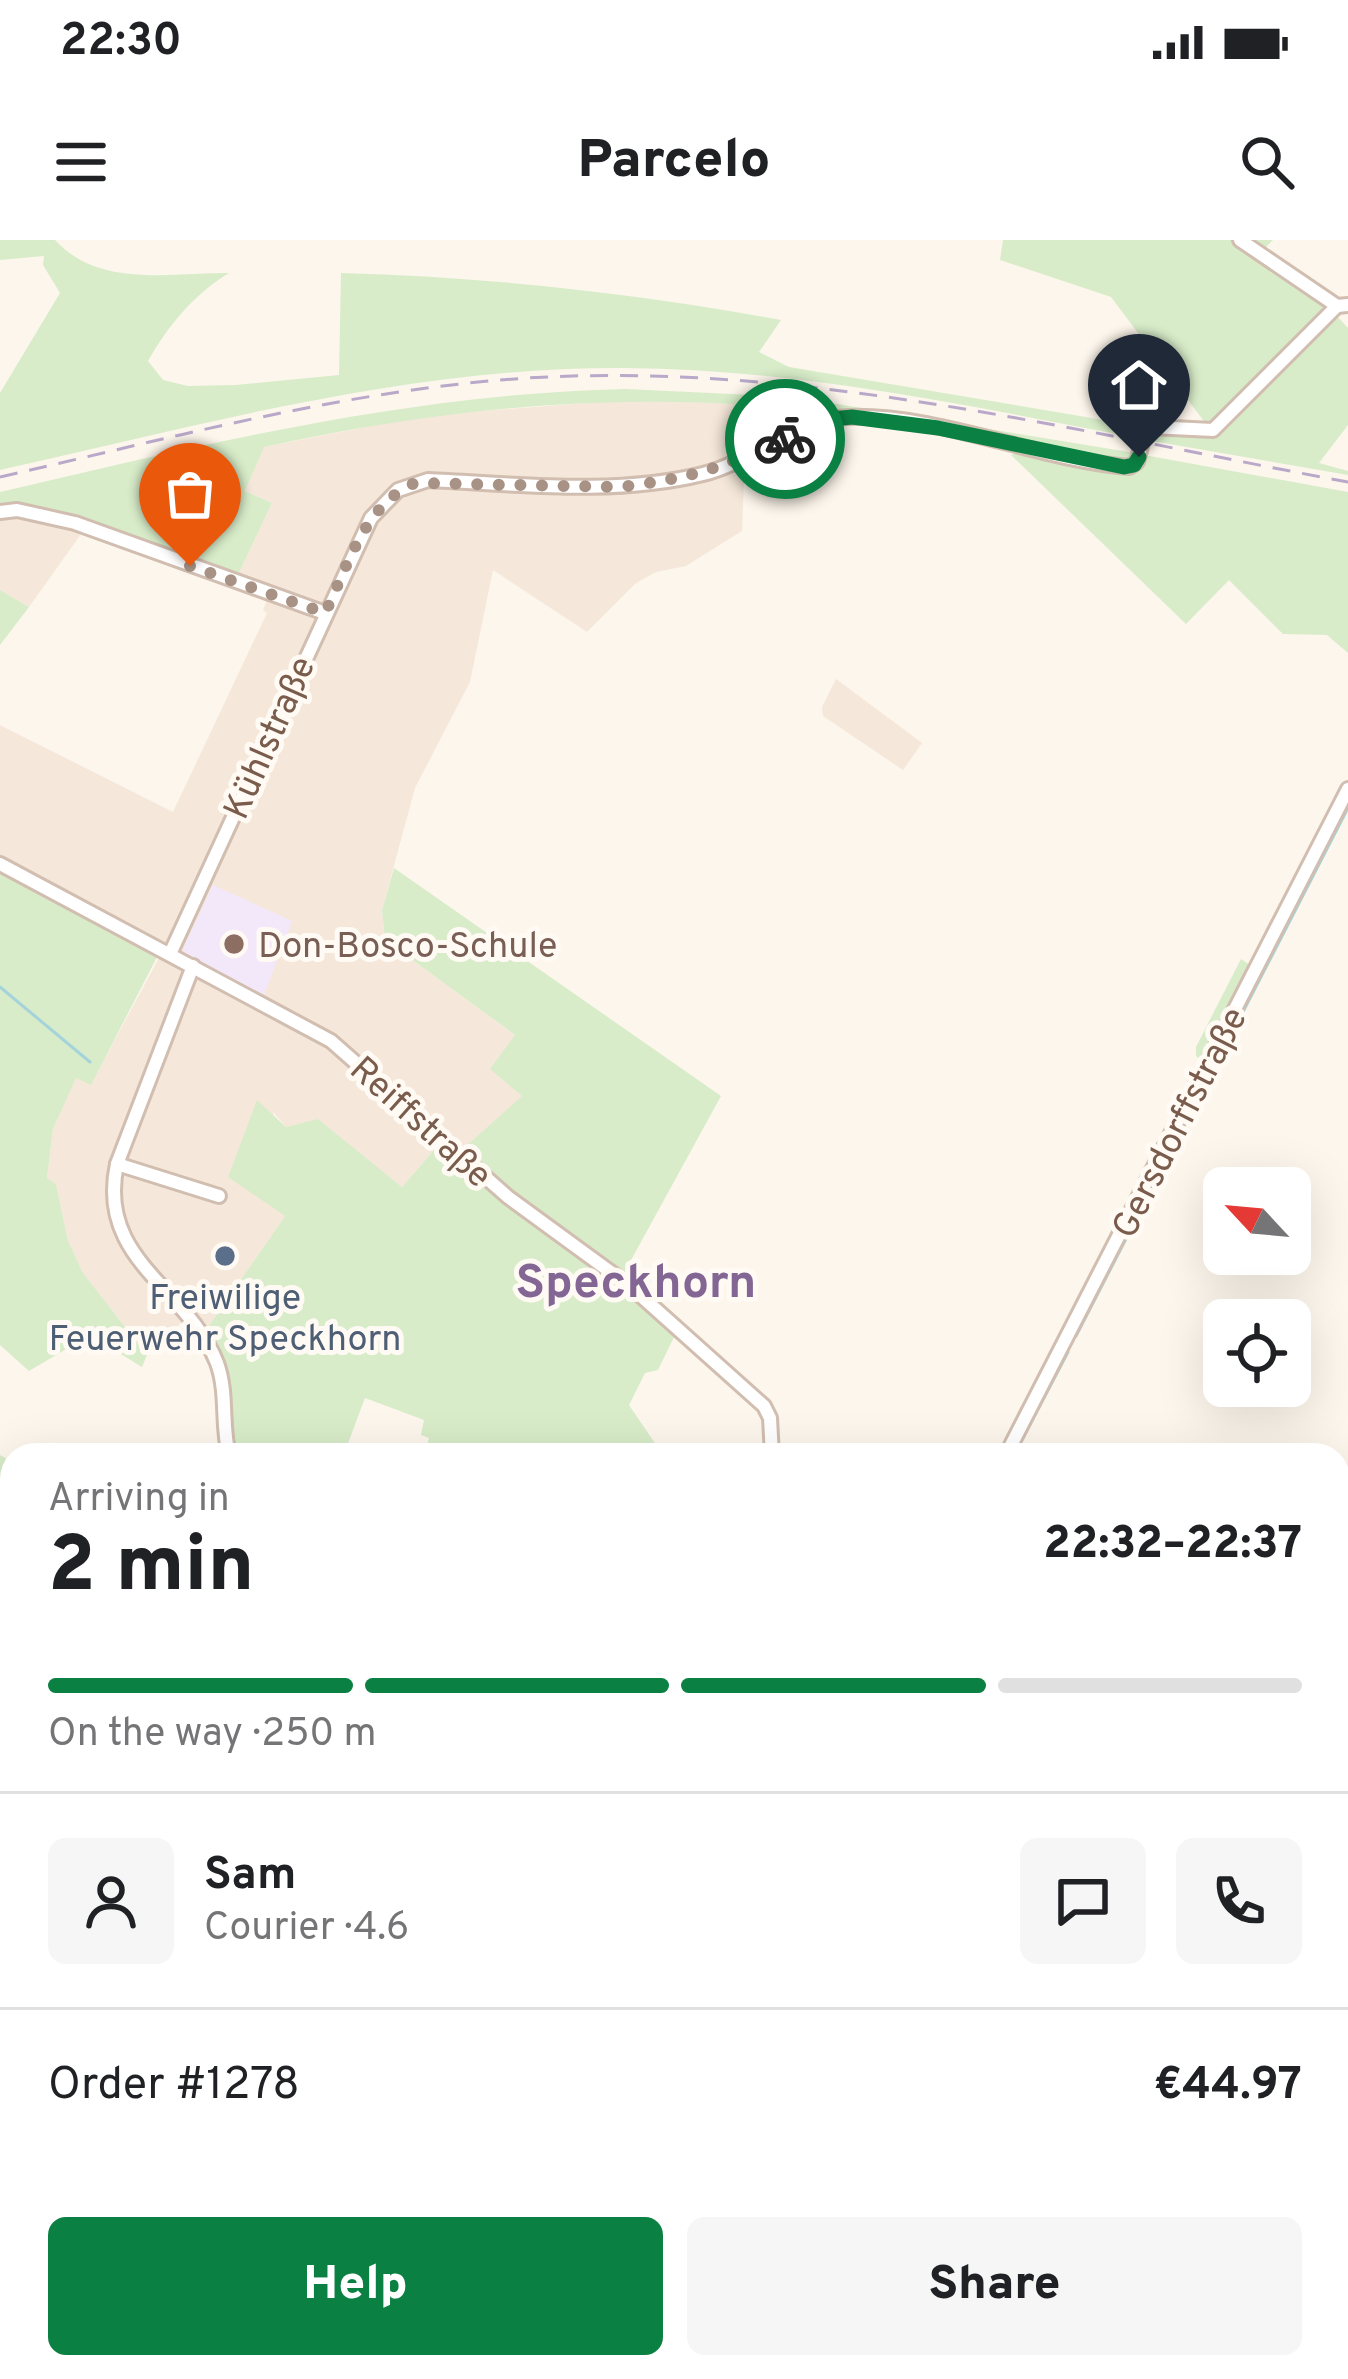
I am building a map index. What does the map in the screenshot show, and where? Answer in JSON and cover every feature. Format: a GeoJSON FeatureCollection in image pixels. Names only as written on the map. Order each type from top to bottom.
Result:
{"type":"FeatureCollection","features":[{"type":"Feature","properties":{"kind":"street"},"geometry":{"type":"LineString","coordinates":[[1240,240],[1342,306]]}},
{"type":"Feature","properties":{"kind":"street","name":"Kühlstraße"},"geometry":{"type":"LineString","coordinates":[[170,954],[371,518],[398,490],[415,483],[619,487],[677,480],[720,469],[825,422],[852,417],[938,428],[1129,467],[1138,462],[1144,434],[1151,427],[1213,430],[1342,306]]}},
{"type":"Feature","properties":{"kind":"street"},"geometry":{"type":"LineString","coordinates":[[0,512],[17,510],[75,523],[325,613]]}},
{"type":"Feature","properties":{"kind":"street","name":"Gersdorffstraße"},"geometry":{"type":"LineString","coordinates":[[1012,1443],[1348,789]]}},
{"type":"Feature","properties":{"kind":"street","name":"Reiffstraße"},"geometry":{"type":"LineString","coordinates":[[0,864],[331,1040],[517,1205],[631,1287],[764,1406],[771,1443]]}},
{"type":"Feature","properties":{"kind":"street"},"geometry":{"type":"LineString","coordinates":[[193,966],[117,1164],[112,1196],[118,1225],[215,1360],[228,1443]]}},
{"type":"Feature","properties":{"kind":"street"},"geometry":{"type":"LineString","coordinates":[[117,1164],[219,1196]]}},
{"type":"Feature","properties":{"kind":"shaded area"},"geometry":{"type":"Polygon","coordinates":[[[625,400],[747,404],[742,531],[686,566],[656,572],[636,583],[587,632],[493,570],[470,682],[415,788],[382,910],[385,940],[516,1036],[523,1096],[465,1147],[438,1145],[402,1187],[318,1120],[286,1127],[273,1112],[285,1216],[206,1330],[198,1334],[184,1320],[147,1355],[83,1273],[68,1241],[56,1184],[47,1178],[53,1129],[76,1077],[91,1084],[167,943],[0,855],[0,725],[173,812],[267,613],[263,610],[269,596],[234,583],[272,503],[245,491],[263,447],[428,415],[625,400]]]}},
{"type":"Feature","properties":{"kind":"shaded area"},"geometry":{"type":"Polygon","coordinates":[[[19,512],[84,530],[29,607],[0,590],[0,515],[19,512]]]}},
{"type":"Feature","properties":{"kind":"shaded area"},"geometry":{"type":"Polygon","coordinates":[[[836,679],[922,743],[903,770],[823,716],[822,707],[836,679]]]}},
{"type":"Feature","properties":{"kind":"shaded area","name":"Don-Bosco-Schule"},"geometry":{"type":"Polygon","coordinates":[[[213,885],[292,921],[263,998],[187,957],[183,949],[213,885]]]}},
{"type":"Feature","properties":{"kind":"green space"},"geometry":{"type":"Polygon","coordinates":[[[0,240],[55,240],[73,255],[114,272],[229,273],[183,312],[148,361],[163,380],[188,386],[339,375],[341,273],[396,275],[562,288],[781,320],[759,352],[789,367],[1145,427],[1138,438],[883,391],[755,375],[626,368],[547,370],[389,387],[310,401],[0,470],[0,393],[60,293],[43,265],[44,256],[0,260],[0,240]]]}},
{"type":"Feature","properties":{"kind":"green space"},"geometry":{"type":"Polygon","coordinates":[[[1003,240],[1273,240],[1261,252],[1328,308],[1209,428],[1111,297],[1000,260],[1003,240]]]}},
{"type":"Feature","properties":{"kind":"green space"},"geometry":{"type":"Polygon","coordinates":[[[1334,313],[1348,328],[1348,425],[1319,463],[1348,471],[1348,475],[1146,440],[1147,435],[1161,430],[1208,435],[1334,313]]]}},
{"type":"Feature","properties":{"kind":"green space"},"geometry":{"type":"Polygon","coordinates":[[[625,389],[795,397],[1135,453],[1129,463],[844,414],[744,454],[747,405],[564,404],[444,415],[264,447],[245,491],[272,503],[236,579],[90,524],[0,510],[0,492],[310,424],[465,400],[625,389]]]}},
{"type":"Feature","properties":{"kind":"green space"},"geometry":{"type":"Polygon","coordinates":[[[1022,451],[1135,473],[1144,455],[1348,492],[1348,653],[1327,635],[1283,634],[1229,580],[1186,624],[1011,455],[1022,451]]]}},
{"type":"Feature","properties":{"kind":"green space"},"geometry":{"type":"Polygon","coordinates":[[[0,590],[29,607],[0,645],[0,590]]]}},
{"type":"Feature","properties":{"kind":"green space"},"geometry":{"type":"Polygon","coordinates":[[[394,868],[721,1096],[619,1282],[676,1333],[658,1370],[645,1373],[629,1405],[655,1443],[428,1443],[429,1438],[421,1435],[424,1420],[365,1398],[348,1443],[230,1443],[225,1380],[206,1330],[285,1216],[228,1177],[257,1100],[286,1127],[318,1119],[402,1187],[439,1144],[465,1147],[522,1096],[490,1069],[515,1035],[385,940],[382,910],[394,868]]]}},
{"type":"Feature","properties":{"kind":"green space"},"geometry":{"type":"Polygon","coordinates":[[[0,873],[157,957],[91,1085],[76,1078],[53,1129],[47,1178],[56,1184],[68,1241],[83,1273],[147,1355],[142,1367],[90,1335],[29,1371],[0,1345],[0,873]]]}},
{"type":"Feature","properties":{"kind":"green space"},"geometry":{"type":"Polygon","coordinates":[[[1241,959],[1253,967],[1202,1065],[1196,1047],[1241,959]]]}},
{"type":"Feature","properties":{"kind":"waterway"},"geometry":{"type":"LineString","coordinates":[[1076,1336],[1348,808]]}},
{"type":"Feature","properties":{"kind":"waterway"},"geometry":{"type":"LineString","coordinates":[[0,987],[90,1062]]}},
{"type":"Feature","properties":{"kind":"waterway"},"geometry":{"type":"LineString","coordinates":[[1020,1443],[1068,1352]]}},
{"type":"Feature","properties":{"kind":"railway"},"geometry":{"type":"LineString","coordinates":[[0,477],[356,399],[500,380],[573,376],[671,377],[866,394],[1348,482]]}},
{"type":"Feature","properties":{"kind":"way so far"},"geometry":{"type":"LineString","coordinates":[[190,566],[325,613],[371,518],[398,490],[415,483],[619,487],[720,469],[785,439]]}},
{"type":"Feature","properties":{"kind":"place","name":"Don-Bosco-Schule"},"geometry":{"type":"Point","coordinates":[234,944]}},
{"type":"Feature","properties":{"kind":"place","name":"Freiwilige Feuerwehr Speckhorn"},"geometry":{"type":"Point","coordinates":[225,1256]}},
{"type":"Feature","properties":{"kind":"district","name":"Speckhorn"},"geometry":{"type":"Point","coordinates":[636,1280]}},
{"type":"Feature","properties":{"kind":"route"},"geometry":{"type":"LineString","coordinates":[[785,439],[832,419],[852,417],[938,428],[1124,467],[1134,465],[1139,457]]}}]}
